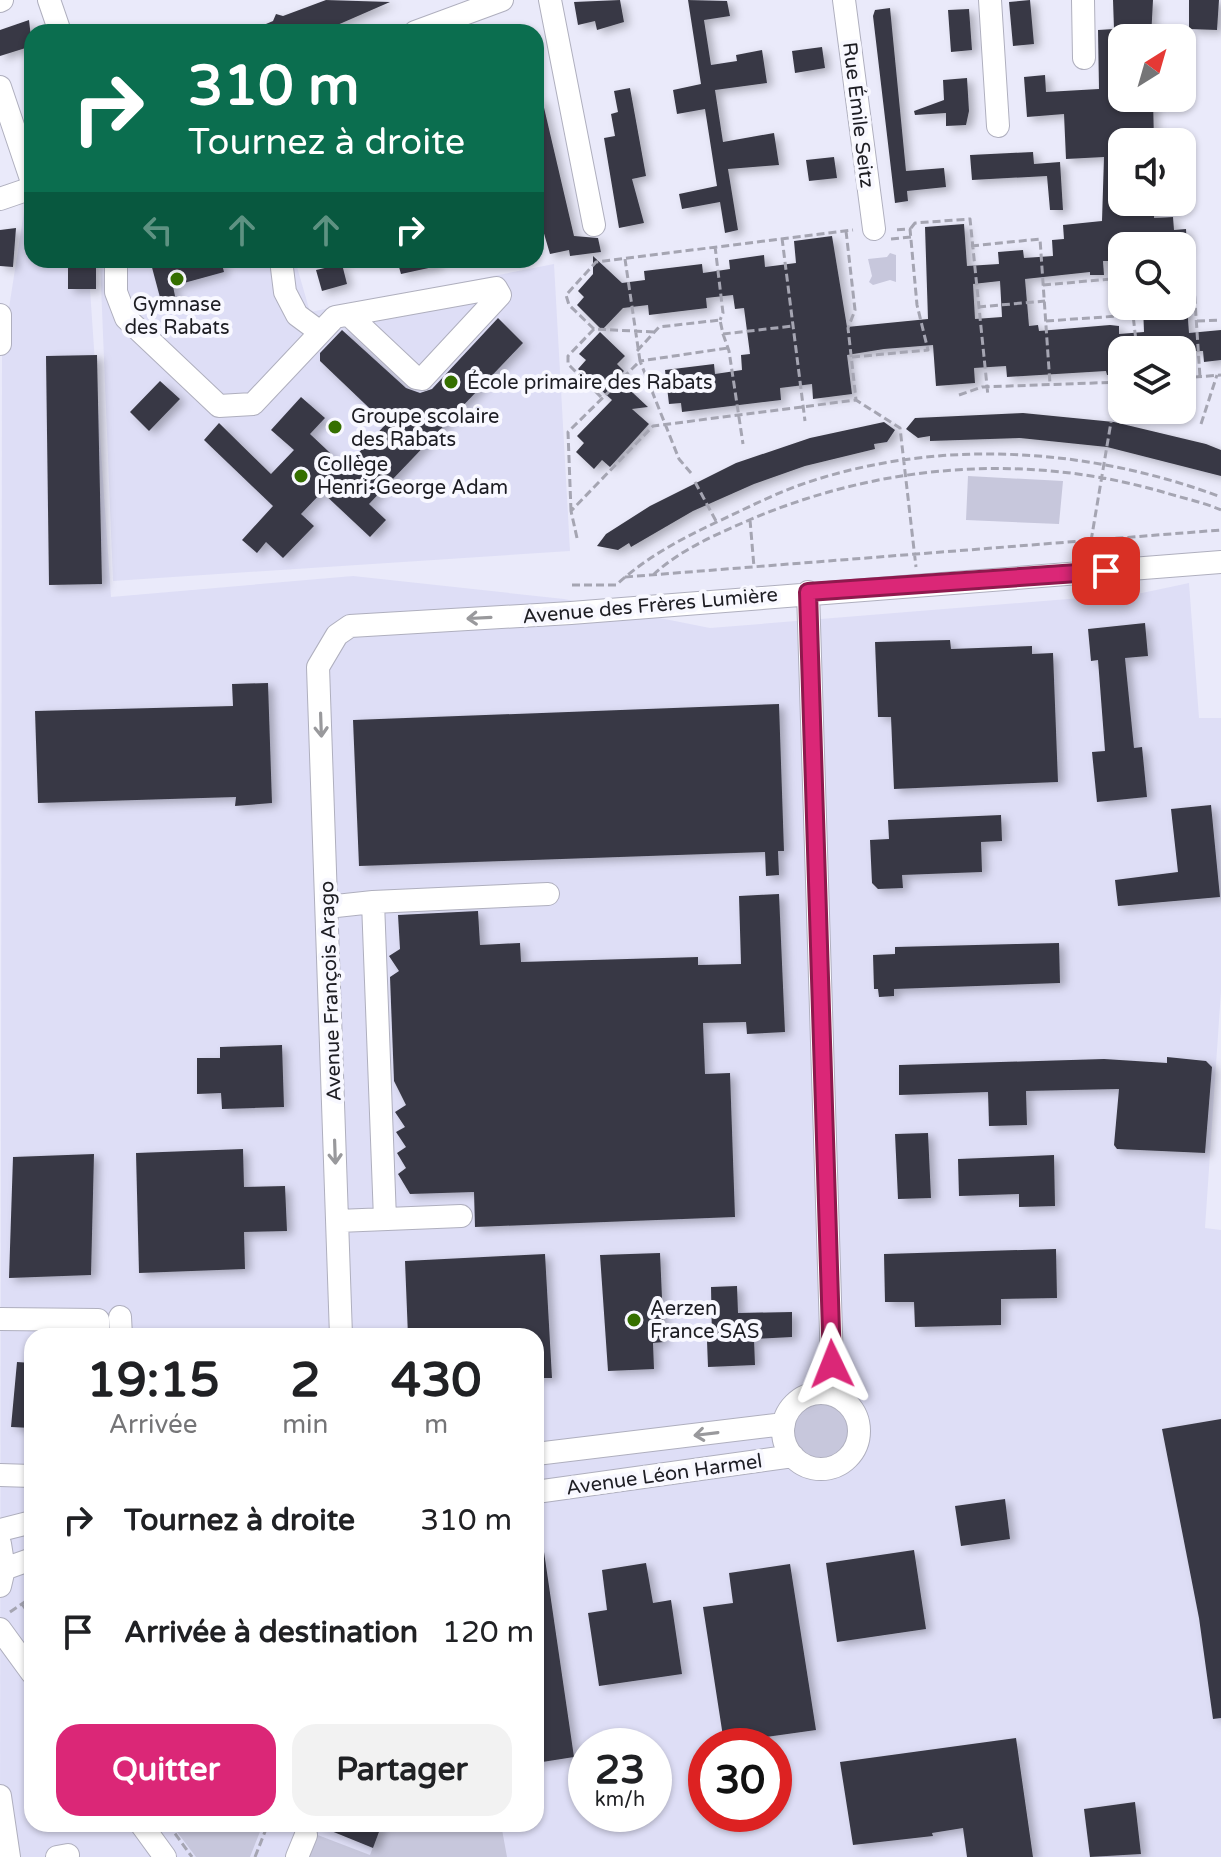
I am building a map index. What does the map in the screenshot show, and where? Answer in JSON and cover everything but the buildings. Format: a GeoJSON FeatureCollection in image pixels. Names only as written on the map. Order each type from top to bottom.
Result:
{"type":"FeatureCollection","features":[{"type":"Feature","properties":{"kind":"street"},"geometry":{"type":"LineString","coordinates":[[49,0],[57,24]]}},
{"type":"Feature","properties":{"kind":"street"},"geometry":{"type":"LineString","coordinates":[[427,24],[450,9],[502,0]]}},
{"type":"Feature","properties":{"kind":"street"},"geometry":{"type":"LineString","coordinates":[[550,0],[594,225]]}},
{"type":"Feature","properties":{"kind":"street","name":"Rue Émile Seitz"},"geometry":{"type":"LineString","coordinates":[[844,0],[874,229]]}},
{"type":"Feature","properties":{"kind":"street"},"geometry":{"type":"LineString","coordinates":[[990,0],[998,126]]}},
{"type":"Feature","properties":{"kind":"street"},"geometry":{"type":"LineString","coordinates":[[1083,0],[1084,58]]}},
{"type":"Feature","properties":{"kind":"street"},"geometry":{"type":"LineString","coordinates":[[0,87],[24,160]]}},
{"type":"Feature","properties":{"kind":"street"},"geometry":{"type":"LineString","coordinates":[[0,199],[24,188]]}},
{"type":"Feature","properties":{"kind":"street"},"geometry":{"type":"LineString","coordinates":[[116,268],[116,292],[126,318],[219,406],[253,404],[335,317],[496,288],[500,295],[422,379],[416,378],[349,315]]}},
{"type":"Feature","properties":{"kind":"street"},"geometry":{"type":"LineString","coordinates":[[282,268],[285,292],[297,315],[320,332]]}},
{"type":"Feature","properties":{"kind":"street"},"geometry":{"type":"LineString","coordinates":[[0,315],[0,344]]}},
{"type":"Feature","properties":{"kind":"street","name":"Avenue des Frères Lumière"},"geometry":{"type":"LineString","coordinates":[[327,649],[337,635],[350,626],[571,613],[918,583],[1221,562]]}},
{"type":"Feature","properties":{"kind":"street"},"geometry":{"type":"LineString","coordinates":[[808,592],[832,1348],[830,1394]]}},
{"type":"Feature","properties":{"kind":"street","name":"Avenue François Arago"},"geometry":{"type":"LineString","coordinates":[[327,649],[318,667],[341,1328]]}},
{"type":"Feature","properties":{"kind":"street"},"geometry":{"type":"LineString","coordinates":[[327,907],[548,894]]}},
{"type":"Feature","properties":{"kind":"street"},"geometry":{"type":"LineString","coordinates":[[373,902],[385,1219]]}},
{"type":"Feature","properties":{"kind":"street"},"geometry":{"type":"LineString","coordinates":[[338,1221],[461,1216]]}},
{"type":"Feature","properties":{"kind":"street"},"geometry":{"type":"LineString","coordinates":[[0,1319],[98,1320],[98,1328]]}},
{"type":"Feature","properties":{"kind":"street"},"geometry":{"type":"LineString","coordinates":[[830,1394],[842,1399],[858,1419],[857,1444],[850,1456],[828,1468],[815,1468],[793,1456],[786,1446],[784,1424],[788,1413],[806,1396],[830,1394]]}},
{"type":"Feature","properties":{"kind":"street","name":"Avenue Léon Harmel"},"geometry":{"type":"LineString","coordinates":[[544,1453],[784,1424]]}},
{"type":"Feature","properties":{"kind":"street","name":"Avenue Léon Harmel"},"geometry":{"type":"LineString","coordinates":[[544,1491],[793,1456]]}},
{"type":"Feature","properties":{"kind":"street"},"geometry":{"type":"LineString","coordinates":[[0,1475],[24,1476]]}},
{"type":"Feature","properties":{"kind":"street"},"geometry":{"type":"LineString","coordinates":[[0,1530],[24,1524]]}},
{"type":"Feature","properties":{"kind":"street"},"geometry":{"type":"LineString","coordinates":[[0,1544],[2,1578],[24,1564]]}},
{"type":"Feature","properties":{"kind":"street"},"geometry":{"type":"LineString","coordinates":[[0,1629],[24,1662]]}},
{"type":"Feature","properties":{"kind":"street"},"geometry":{"type":"LineString","coordinates":[[0,1796],[9,1857]]}},
{"type":"Feature","properties":{"kind":"street"},"geometry":{"type":"LineString","coordinates":[[147,1832],[165,1857]]}},
{"type":"Feature","properties":{"kind":"street"},"geometry":{"type":"LineString","coordinates":[[297,1857],[306,1835]]}},
{"type":"Feature","properties":{"kind":"path"},"geometry":{"type":"LineString","coordinates":[[852,357],[928,350],[917,305],[910,229],[915,223],[970,219],[988,396]]}},
{"type":"Feature","properties":{"kind":"path"},"geometry":{"type":"LineString","coordinates":[[874,229],[910,229]]}},
{"type":"Feature","properties":{"kind":"path"},"geometry":{"type":"LineString","coordinates":[[654,332],[594,329],[569,305],[566,295],[596,262],[846,230],[855,310],[848,328],[856,400]]}},
{"type":"Feature","properties":{"kind":"path"},"geometry":{"type":"LineString","coordinates":[[781,237],[805,421]]}},
{"type":"Feature","properties":{"kind":"path"},"geometry":{"type":"LineString","coordinates":[[971,246],[1040,239],[1050,384]]}},
{"type":"Feature","properties":{"kind":"path"},"geometry":{"type":"LineString","coordinates":[[715,246],[723,313],[720,320],[728,348],[743,444]]}},
{"type":"Feature","properties":{"kind":"path"},"geometry":{"type":"LineString","coordinates":[[625,258],[640,361],[679,459],[691,473]]}},
{"type":"Feature","properties":{"kind":"path"},"geometry":{"type":"LineString","coordinates":[[1043,285],[1108,279]]}},
{"type":"Feature","properties":{"kind":"path"},"geometry":{"type":"LineString","coordinates":[[978,307],[1045,301]]}},
{"type":"Feature","properties":{"kind":"path"},"geometry":{"type":"LineString","coordinates":[[1046,321],[1108,317]]}},
{"type":"Feature","properties":{"kind":"path"},"geometry":{"type":"LineString","coordinates":[[637,351],[659,327],[720,320]]}},
{"type":"Feature","properties":{"kind":"path"},"geometry":{"type":"LineString","coordinates":[[1200,377],[1196,321],[1221,320]]}},
{"type":"Feature","properties":{"kind":"path"},"geometry":{"type":"LineString","coordinates":[[723,334],[793,326]]}},
{"type":"Feature","properties":{"kind":"path"},"geometry":{"type":"LineString","coordinates":[[594,329],[568,356],[568,364],[603,398]]}},
{"type":"Feature","properties":{"kind":"path"},"geometry":{"type":"LineString","coordinates":[[577,538],[571,511],[568,432],[640,361],[728,348]]}},
{"type":"Feature","properties":{"kind":"path"},"geometry":{"type":"LineString","coordinates":[[1196,377],[1219,375],[1201,424]]}},
{"type":"Feature","properties":{"kind":"path"},"geometry":{"type":"LineString","coordinates":[[959,395],[987,387],[1108,382]]}},
{"type":"Feature","properties":{"kind":"path"},"geometry":{"type":"LineString","coordinates":[[571,511],[653,426],[856,400],[900,428],[918,583]]}},
{"type":"Feature","properties":{"kind":"path"},"geometry":{"type":"LineString","coordinates":[[1091,541],[1111,424]]}},
{"type":"Feature","properties":{"kind":"path"},"geometry":{"type":"LineString","coordinates":[[572,585],[616,585],[676,541],[798,486],[903,459],[1027,454],[1104,462],[1169,477],[1221,497]]}},
{"type":"Feature","properties":{"kind":"path"},"geometry":{"type":"LineString","coordinates":[[653,575],[670,559],[750,520],[818,493],[905,474],[1008,467],[1134,484],[1221,510]]}},
{"type":"Feature","properties":{"kind":"path"},"geometry":{"type":"LineString","coordinates":[[695,482],[717,522]]}},
{"type":"Feature","properties":{"kind":"path"},"geometry":{"type":"LineString","coordinates":[[750,520],[754,567]]}},
{"type":"Feature","properties":{"kind":"path"},"geometry":{"type":"LineString","coordinates":[[625,577],[1221,530]]}},
{"type":"Feature","properties":{"kind":"path"},"geometry":{"type":"LineString","coordinates":[[0,1619],[22,1604],[24,1607]]}},
{"type":"Feature","properties":{"kind":"path"},"geometry":{"type":"LineString","coordinates":[[174,1832],[192,1857]]}},
{"type":"Feature","properties":{"kind":"path"},"geometry":{"type":"LineString","coordinates":[[255,1857],[265,1832]]}},
{"type":"Feature","properties":{"kind":"shaded area"},"geometry":{"type":"Polygon","coordinates":[[[24,211],[24,268],[89,268],[111,597],[353,576],[564,599],[710,628],[1142,593],[1189,583],[1199,718],[1221,718],[1221,991],[1205,1228],[1221,1230],[1221,1857],[0,1857],[2,353],[24,211]]]}},
{"type":"Feature","properties":{"kind":"shaded area"},"geometry":{"type":"Polygon","coordinates":[[[890,253],[896,255],[896,282],[890,280],[873,285],[869,282],[872,276],[868,259],[887,257],[890,253]]]}},
{"type":"Feature","properties":{"kind":"shaded area","name":"Groupe scolaire des Rabats"},"geometry":{"type":"Polygon","coordinates":[[[554,264],[570,551],[113,581],[100,268],[297,268],[310,312],[554,264]]]}},
{"type":"Feature","properties":{"kind":"shaded area"},"geometry":{"type":"Polygon","coordinates":[[[968,476],[1063,481],[1059,524],[966,520],[968,476]]]}},
{"type":"Feature","properties":{"kind":"shaded area"},"geometry":{"type":"Polygon","coordinates":[[[821,1404],[840,1412],[848,1431],[840,1450],[821,1458],[802,1450],[794,1431],[802,1412],[821,1404]]]}},
{"type":"Feature","properties":{"kind":"shaded area"},"geometry":{"type":"Polygon","coordinates":[[[177,1832],[260,1832],[250,1857],[196,1857],[177,1832]]]}},
{"type":"Feature","properties":{"kind":"shaded area"},"geometry":{"type":"Polygon","coordinates":[[[379,1832],[502,1832],[507,1857],[305,1857],[315,1834],[370,1855],[379,1832]]]}},
{"type":"Feature","properties":{"kind":"place","name":"Gymnase des Rabats"},"geometry":{"type":"Point","coordinates":[177,279]}},
{"type":"Feature","properties":{"kind":"place","name":"École primaire des Rabats"},"geometry":{"type":"Point","coordinates":[451,382]}},
{"type":"Feature","properties":{"kind":"place","name":"Groupe scolaire des Rabats"},"geometry":{"type":"Point","coordinates":[335,427]}},
{"type":"Feature","properties":{"kind":"place","name":"Collège Henri-George Adam"},"geometry":{"type":"Point","coordinates":[301,476]}},
{"type":"Feature","properties":{"kind":"place","name":"Aerzen France SAS"},"geometry":{"type":"Point","coordinates":[634,1320]}},
{"type":"Feature","properties":{"kind":"route"},"geometry":{"type":"LineString","coordinates":[[832,1364],[808,592],[1106,571]]}}]}
